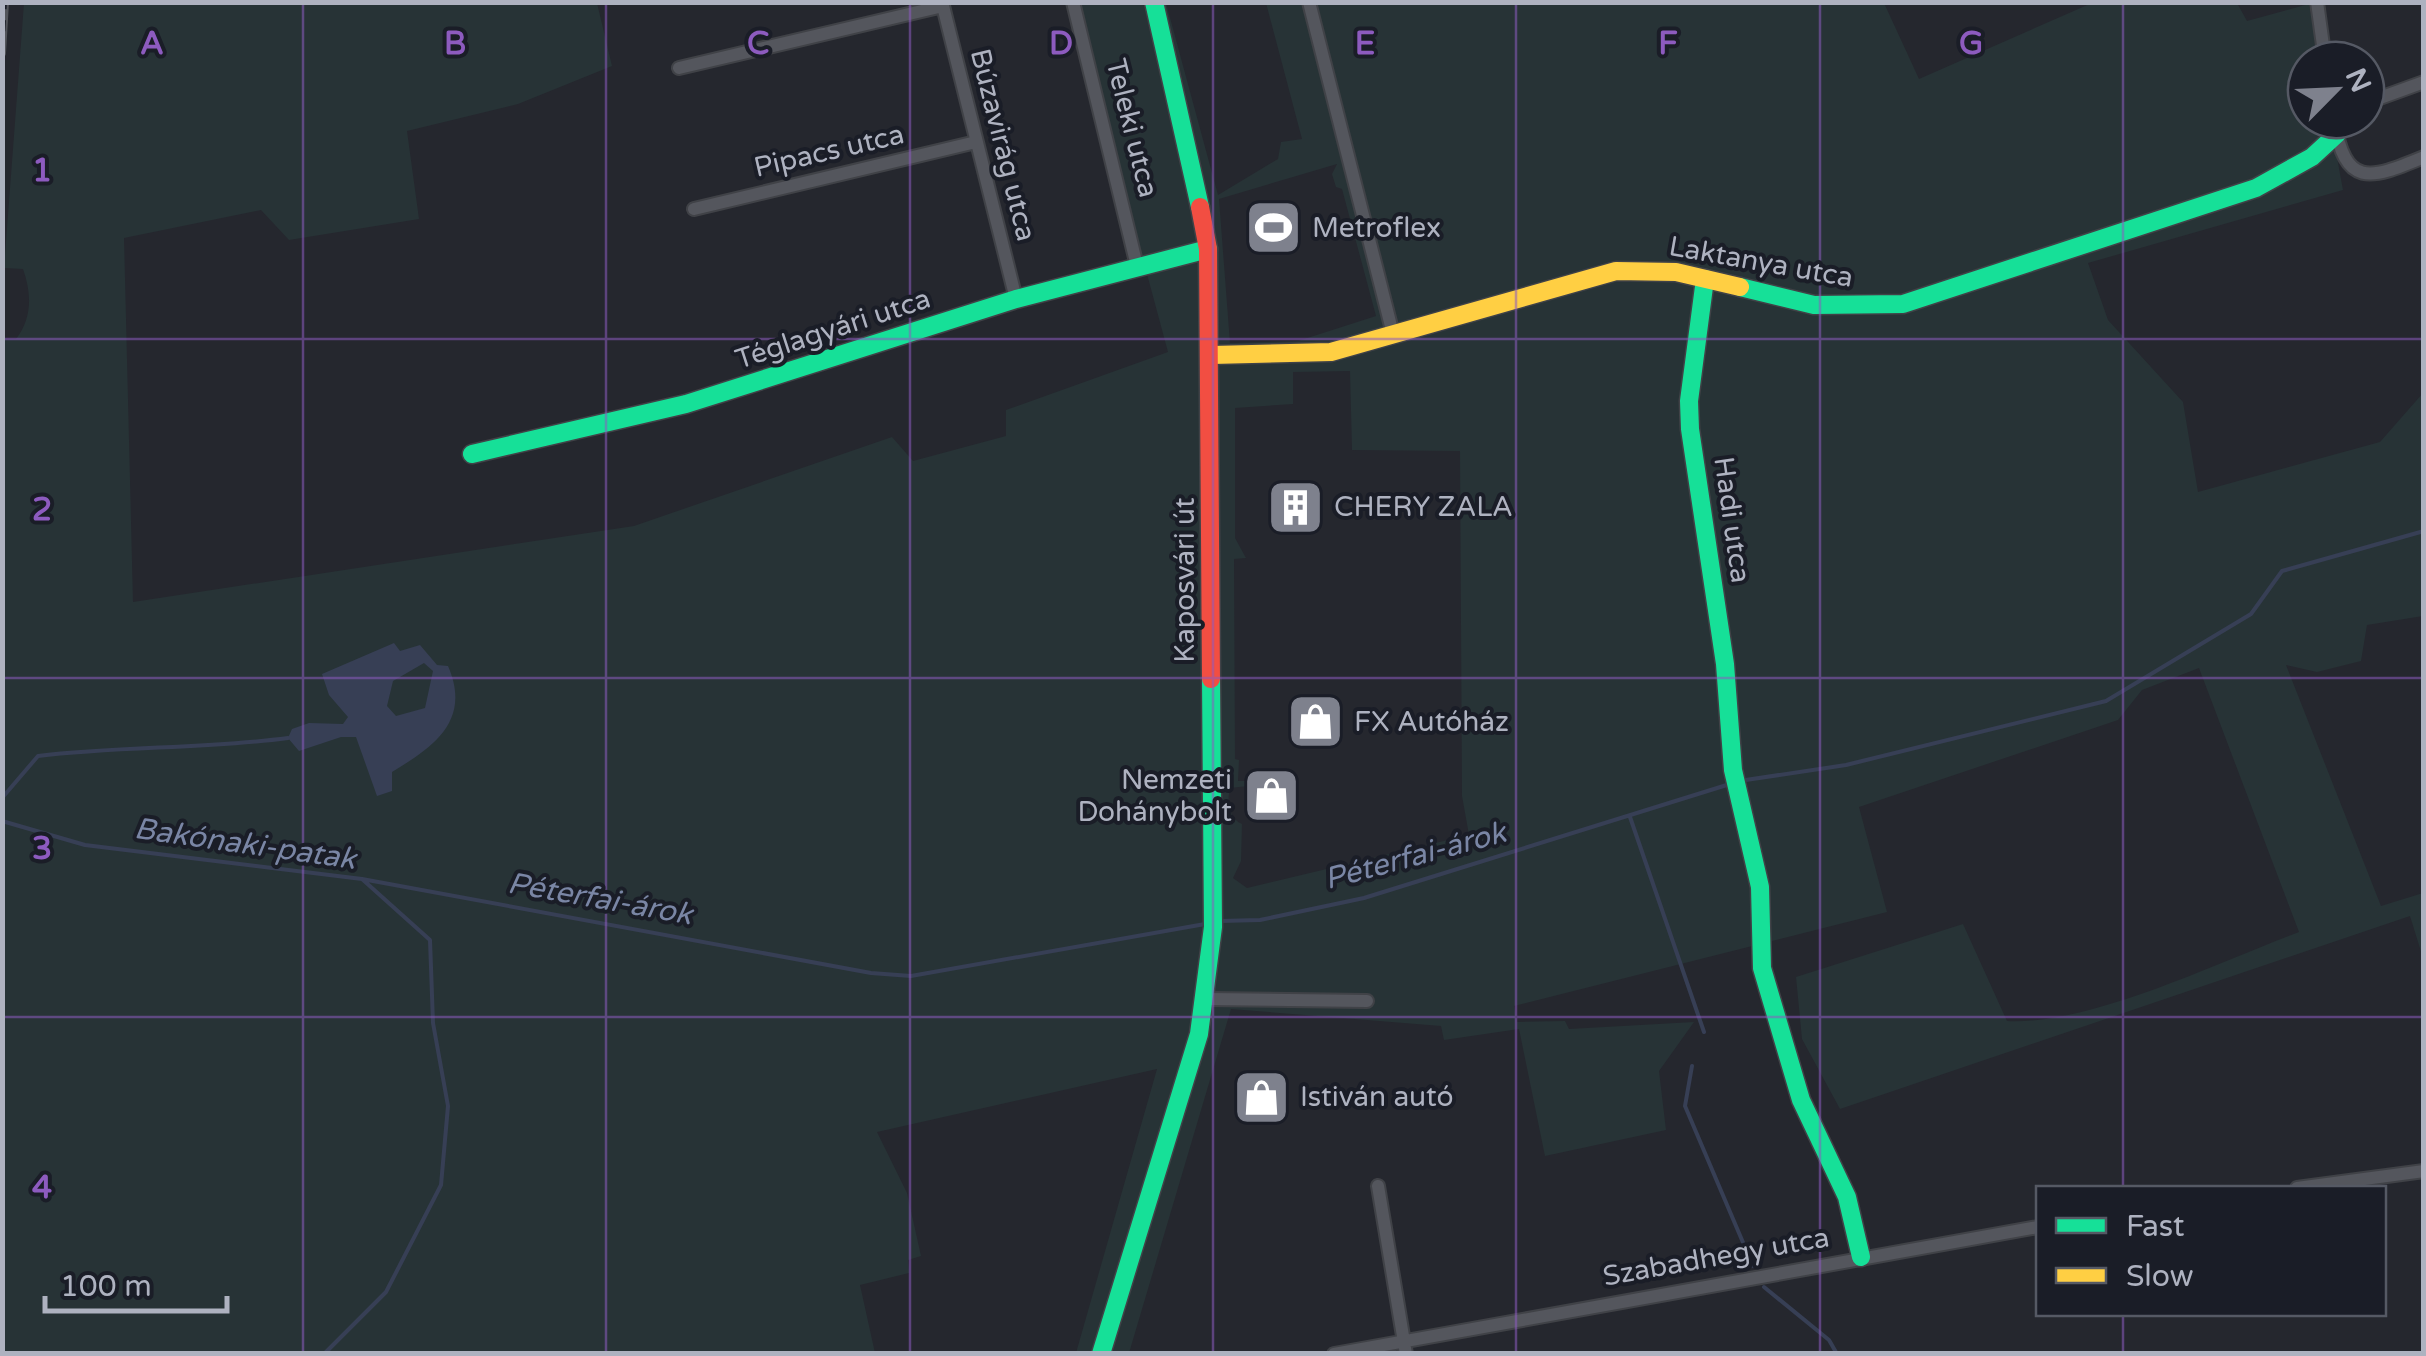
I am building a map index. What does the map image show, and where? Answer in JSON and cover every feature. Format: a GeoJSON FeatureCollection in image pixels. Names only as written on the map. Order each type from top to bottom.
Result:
{"type":"FeatureCollection","features":[{"type":"Feature","properties":{"kind":"street","name":"Teleki utca"},"geometry":{"type":"LineString","coordinates":[[1073,2],[1137,266]]}},
{"type":"Feature","properties":{"kind":"street","name":"Teleki utca"},"geometry":{"type":"LineString","coordinates":[[1154,2],[1187,134],[1208,249]]}},
{"type":"Feature","properties":{"kind":"street"},"geometry":{"type":"LineString","coordinates":[[1309,2],[1394,334]]}},
{"type":"Feature","properties":{"kind":"street"},"geometry":{"type":"LineString","coordinates":[[2317,2],[2322,40]]}},
{"type":"Feature","properties":{"kind":"street"},"geometry":{"type":"LineString","coordinates":[[680,68],[943,4]]}},
{"type":"Feature","properties":{"kind":"street","name":"Búzavirág utca"},"geometry":{"type":"LineString","coordinates":[[943,4],[1016,299]]}},
{"type":"Feature","properties":{"kind":"street"},"geometry":{"type":"LineString","coordinates":[[2386,96],[2424,82]]}},
{"type":"Feature","properties":{"kind":"street","name":"Laktanya utca"},"geometry":{"type":"LineString","coordinates":[[1212,355],[1315,354],[1616,270],[1662,270],[1814,306],[1902,304],[2256,188],[2312,157],[2326,140]]}},
{"type":"Feature","properties":{"kind":"street"},"geometry":{"type":"LineString","coordinates":[[2340,140],[2345,160],[2364,176],[2424,157]]}},
{"type":"Feature","properties":{"kind":"street","name":"Pipacs utca"},"geometry":{"type":"LineString","coordinates":[[694,209],[976,142]]}},
{"type":"Feature","properties":{"kind":"street","name":"Téglagyári utca"},"geometry":{"type":"LineString","coordinates":[[472,454],[700,400],[1016,299],[1208,249]]}},
{"type":"Feature","properties":{"kind":"street","name":"Kaposvári út"},"geometry":{"type":"LineString","coordinates":[[1101,1354],[1206,999],[1213,919],[1212,355],[1208,249]]}},
{"type":"Feature","properties":{"kind":"street","name":"Hadi utca"},"geometry":{"type":"LineString","coordinates":[[1704,278],[1690,418],[1726,664],[1736,792],[1760,888],[1760,949],[1768,998],[1801,1100],[1847,1197],[1861,1257]]}},
{"type":"Feature","properties":{"kind":"street"},"geometry":{"type":"LineString","coordinates":[[1206,999],[1367,1002]]}},
{"type":"Feature","properties":{"kind":"street"},"geometry":{"type":"LineString","coordinates":[[2312,1186],[2424,1171]]}},
{"type":"Feature","properties":{"kind":"street"},"geometry":{"type":"LineString","coordinates":[[1378,1186],[1404,1346]]}},
{"type":"Feature","properties":{"kind":"street","name":"Szabadhegy utca"},"geometry":{"type":"LineString","coordinates":[[1334,1354],[1404,1346],[1861,1257],[2036,1228]]}},
{"type":"Feature","properties":{"kind":"shaded area"},"geometry":{"type":"Polygon","coordinates":[[[24,3],[597,3],[612,66],[518,104],[407,131],[419,219],[289,240],[261,210],[124,238],[133,602],[634,526],[892,437],[913,461],[1006,436],[1006,410],[1168,352],[1074,3],[1166,3],[1218,195],[1278,159],[1281,142],[1302,139],[1266,3],[1884,3],[1919,79],[2092,3],[2237,3],[2247,21],[2309,4],[2315,40],[2286,40],[2286,140],[2334,140],[2343,190],[2088,263],[2108,320],[2183,402],[2198,492],[2380,442],[2423,393],[2423,616],[2367,625],[2361,661],[2317,672],[2286,665],[2381,906],[2423,893],[2423,958],[2410,916],[1840,1109],[1802,1039],[1796,977],[1963,924],[2007,1021],[2040,1020],[2115,1003],[2299,932],[2199,668],[2142,690],[2118,720],[1859,807],[1887,912],[1514,1006],[1517,1022],[1565,1021],[1569,1029],[1694,1022],[1659,1071],[1666,1130],[1545,1156],[1519,1029],[1444,1040],[1441,1026],[1231,1009],[1129,1353],[1076,1353],[1157,1069],[877,1132],[907,1193],[921,1256],[908,1260],[909,1273],[860,1285],[875,1353],[3,1354],[2,339],[16,339],[28,314],[23,269],[4,268],[24,3]],[[1337,164],[1219,199],[1230,343],[1298,341],[1376,316],[1342,189],[1336,187],[1332,174],[1337,164]],[[1350,371],[1293,372],[1293,404],[1235,408],[1235,538],[1246,558],[1234,559],[1235,759],[1239,760],[1238,781],[1248,781],[1248,786],[1230,788],[1229,798],[1231,813],[1242,824],[1241,861],[1233,878],[1247,888],[1469,835],[1462,796],[1460,451],[1352,450],[1350,371]]]}},
{"type":"Feature","properties":{"kind":"water"},"geometry":{"type":"Polygon","coordinates":[[[394,643],[400,651],[420,645],[437,665],[448,666],[454,685],[452,717],[434,742],[392,772],[392,791],[377,796],[356,737],[341,737],[299,751],[288,738],[292,729],[309,723],[343,724],[348,717],[329,695],[322,674],[394,643]],[[424,663],[393,681],[387,706],[396,716],[425,708],[433,671],[424,663]]]}},
{"type":"Feature","properties":{"kind":"waterway","name":"Péterfai-árok"},"geometry":{"type":"LineString","coordinates":[[1739,781],[1846,765],[2106,701],[2251,614],[2282,571],[2424,531]]}},
{"type":"Feature","properties":{"kind":"waterway"},"geometry":{"type":"LineString","coordinates":[[2,798],[38,756],[288,738]]}},
{"type":"Feature","properties":{"kind":"waterway","name":"Péterfai-árok"},"geometry":{"type":"LineString","coordinates":[[1220,921],[1260,920],[1364,898],[1730,784]]}},
{"type":"Feature","properties":{"kind":"waterway"},"geometry":{"type":"LineString","coordinates":[[1630,817],[1704,1032]]}},
{"type":"Feature","properties":{"kind":"waterway","name":"Bakónaki-patak"},"geometry":{"type":"LineString","coordinates":[[2,821],[85,845],[362,879],[430,940],[433,1023],[448,1106],[441,1185],[386,1292],[324,1354]]}},
{"type":"Feature","properties":{"kind":"waterway","name":"Péterfai-árok"},"geometry":{"type":"LineString","coordinates":[[362,879],[871,973],[911,976],[1205,924]]}},
{"type":"Feature","properties":{"kind":"waterway"},"geometry":{"type":"LineString","coordinates":[[1692,1066],[1685,1106],[1753,1266]]}},
{"type":"Feature","properties":{"kind":"waterway"},"geometry":{"type":"LineString","coordinates":[[1764,1287],[1829,1340],[1837,1354]]}},
{"type":"Feature","properties":{"kind":"railway"},"geometry":{"type":"LineString","coordinates":[[2,53],[5,2]]}},
{"type":"Feature","properties":{"kind":"traffic: fast"},"geometry":{"type":"LineString","coordinates":[[1154,2],[1200,207]]}},
{"type":"Feature","properties":{"kind":"traffic: fast"},"geometry":{"type":"LineString","coordinates":[[1740,287],[1814,305],[1903,304],[2256,188],[2312,157],[2330,140]]}},
{"type":"Feature","properties":{"kind":"traffic: fast"},"geometry":{"type":"LineString","coordinates":[[472,454],[686,404],[1016,299],[1208,249]]}},
{"type":"Feature","properties":{"kind":"traffic: fast"},"geometry":{"type":"LineString","coordinates":[[1705,279],[1689,401],[1690,429],[1725,664],[1733,770],[1760,887],[1762,968],[1801,1100],[1847,1197],[1861,1257]]}},
{"type":"Feature","properties":{"kind":"traffic: fast"},"geometry":{"type":"LineString","coordinates":[[1101,1354],[1199,1034],[1213,927],[1211,679]]}},
{"type":"Feature","properties":{"kind":"traffic: slow"},"geometry":{"type":"LineString","coordinates":[[1212,355],[1331,352],[1616,271],[1676,272],[1740,287]]}},
{"type":"Feature","properties":{"kind":"traffic: jam"},"geometry":{"type":"LineString","coordinates":[[1200,207],[1208,249],[1211,679]]}},
{"type":"Feature","properties":{"kind":"place","name":"Metroflex"},"geometry":{"type":"Point","coordinates":[1273,228]}},
{"type":"Feature","properties":{"kind":"place","name":"CHERY ZALA"},"geometry":{"type":"Point","coordinates":[1295,507]}},
{"type":"Feature","properties":{"kind":"place","name":"FX Autóház"},"geometry":{"type":"Point","coordinates":[1315,722]}},
{"type":"Feature","properties":{"kind":"place","name":"Nemzeti Dohánybolt"},"geometry":{"type":"Point","coordinates":[1271,796]}},
{"type":"Feature","properties":{"kind":"place","name":"Istiván autó"},"geometry":{"type":"Point","coordinates":[1261,1097]}}]}
